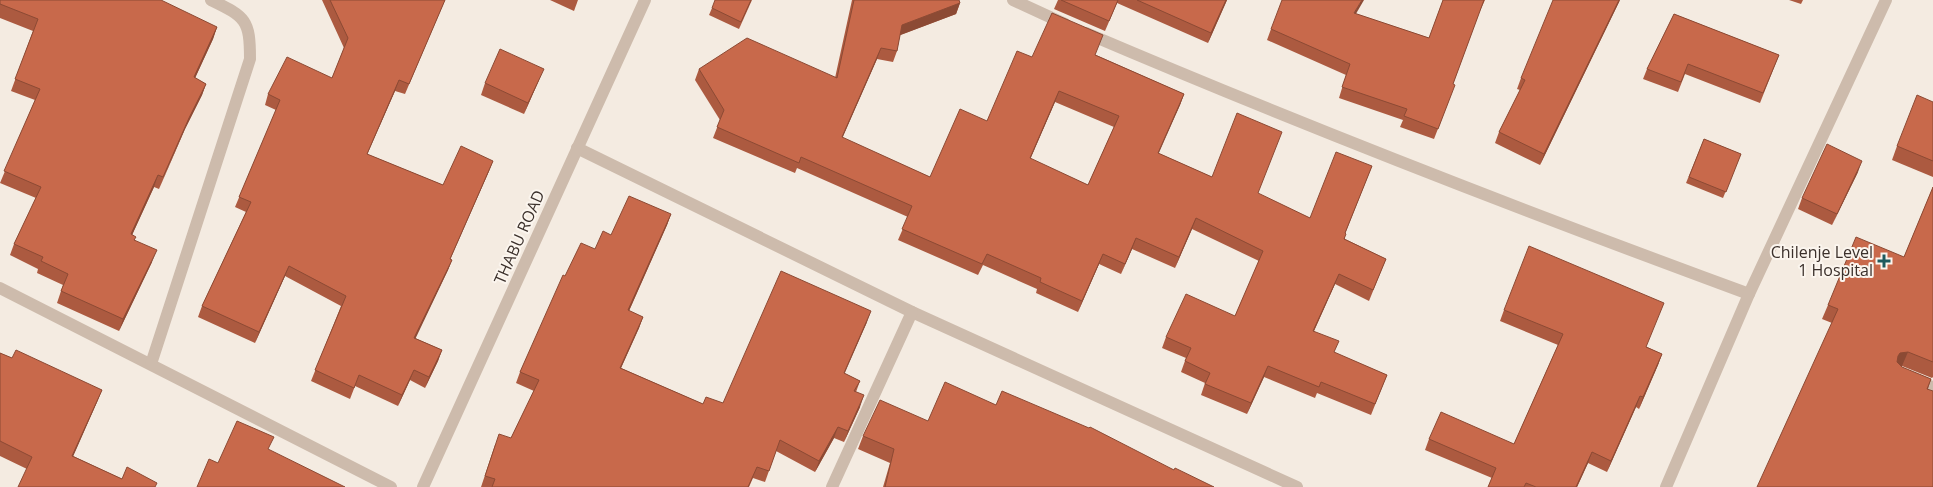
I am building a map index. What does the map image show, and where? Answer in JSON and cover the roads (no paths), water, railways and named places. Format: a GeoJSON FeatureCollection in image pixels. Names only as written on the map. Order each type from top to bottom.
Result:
{"type":"FeatureCollection","features":[{"type":"Feature","properties":{"kind":"street"},"geometry":{"type":"LineString","coordinates":[[151,364],[250,59],[250,40],[246,25],[238,13],[211,0]]}},
{"type":"Feature","properties":{"kind":"street","name":"THABU ROAD"},"geometry":{"type":"LineString","coordinates":[[423,487],[645,0]]}},
{"type":"Feature","properties":{"kind":"street"},"geometry":{"type":"LineString","coordinates":[[1013,0],[1218,89],[1577,231],[1749,294]]}},
{"type":"Feature","properties":{"kind":"street"},"geometry":{"type":"LineString","coordinates":[[1666,487],[1749,294],[1886,0]]}},
{"type":"Feature","properties":{"kind":"street"},"geometry":{"type":"LineString","coordinates":[[577,148],[912,312],[1290,486]]}},
{"type":"Feature","properties":{"kind":"street"},"geometry":{"type":"LineString","coordinates":[[0,288],[391,487]]}},
{"type":"Feature","properties":{"kind":"street"},"geometry":{"type":"LineString","coordinates":[[832,487],[912,312]]}},
{"type":"Feature","properties":{"kind":"street"},"geometry":{"type":"LineString","coordinates":[[1900,374],[1933,387]]}},
{"type":"Feature","properties":{"kind":"place","name":"Chilenje Level 1 Hospital"},"geometry":{"type":"Point","coordinates":[1884,261]}}]}
